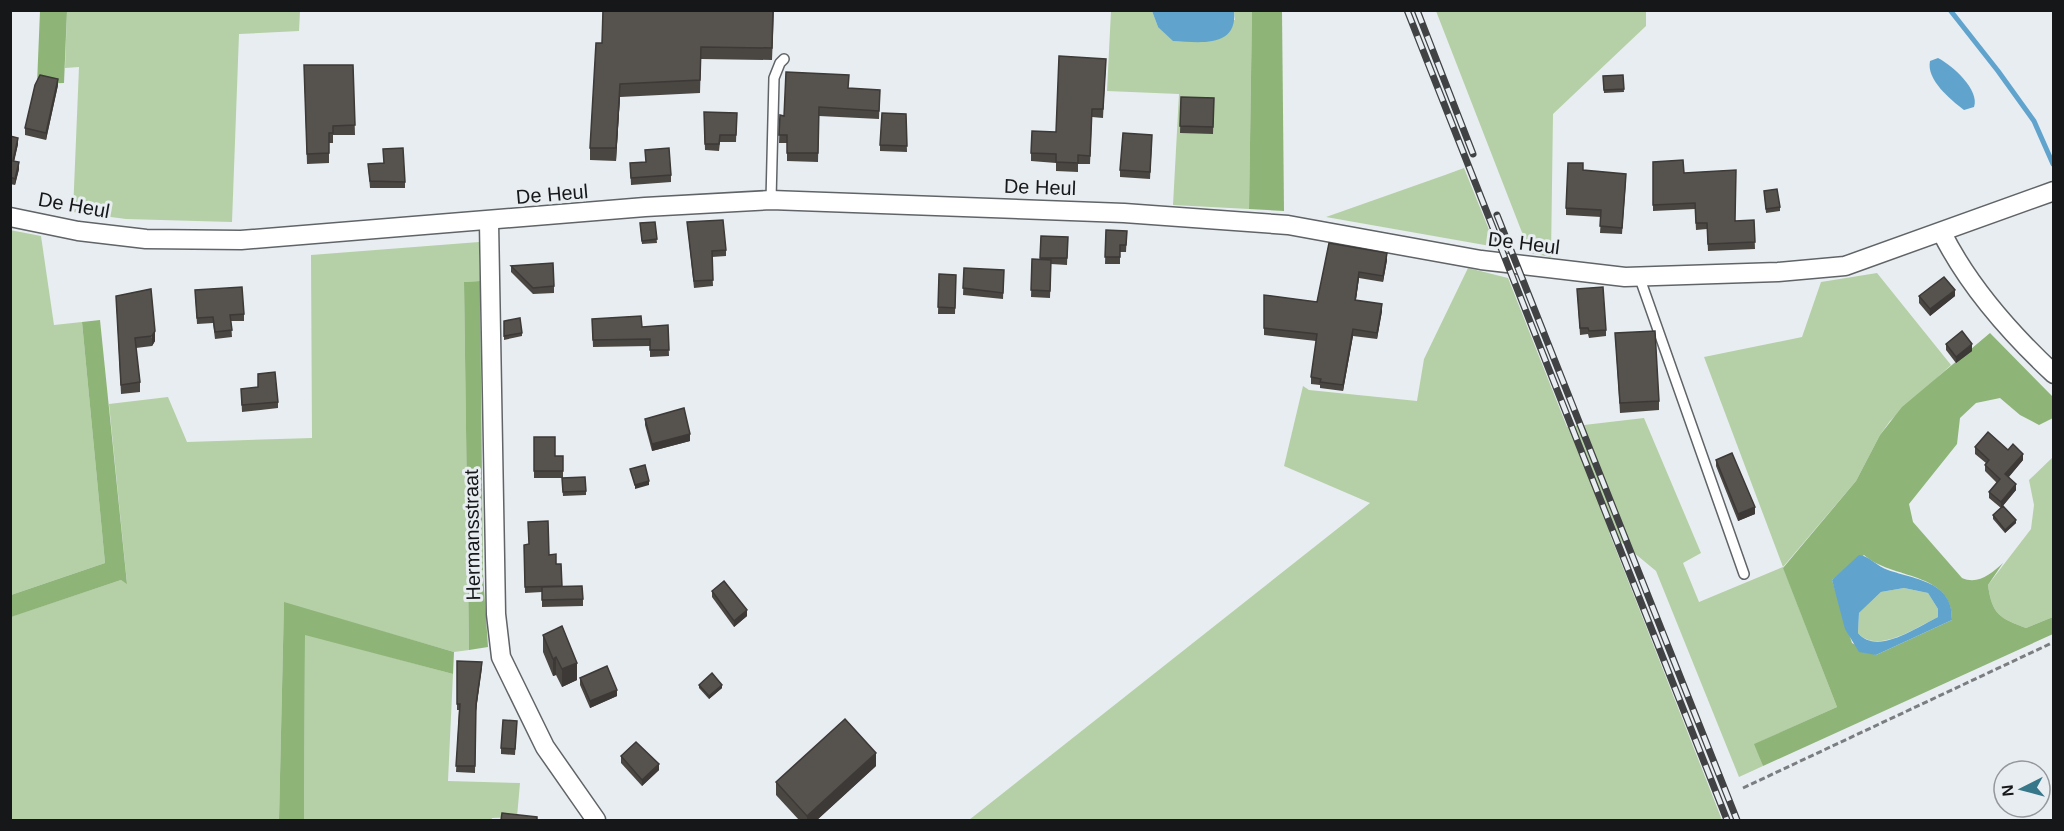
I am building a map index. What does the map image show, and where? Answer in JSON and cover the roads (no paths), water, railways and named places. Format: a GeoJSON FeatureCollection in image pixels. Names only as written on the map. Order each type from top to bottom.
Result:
{"type":"FeatureCollection","features":[{"type":"Feature","properties":{"kind":"street","name":"De Heul"},"geometry":{"type":"LineString","coordinates":[[10,217],[78,231],[146,239],[241,240],[489,222],[645,207],[771,200],[1124,213],[1288,225],[1481,260],[1639,276],[1778,272],[1845,266],[2054,191]]}},
{"type":"Feature","properties":{"kind":"street","name":"Hermansstraat"},"geometry":{"type":"LineString","coordinates":[[489,222],[495,614],[501,657],[545,747],[596,820]]}},
{"type":"Feature","properties":{"kind":"street"},"geometry":{"type":"LineString","coordinates":[[1942,233],[1981,295],[2024,347],[2054,374]]}},
{"type":"Feature","properties":{"kind":"lane"},"geometry":{"type":"LineString","coordinates":[[771,200],[774,78],[784,59]]}},
{"type":"Feature","properties":{"kind":"lane"},"geometry":{"type":"LineString","coordinates":[[1639,276],[1744,574]]}},
{"type":"Feature","properties":{"kind":"water"},"geometry":{"type":"Polygon","coordinates":[[[1152,11],[1234,11],[1234,23],[1230,32],[1214,41],[1173,41],[1158,27],[1152,11]]]}},
{"type":"Feature","properties":{"kind":"water"},"geometry":{"type":"Polygon","coordinates":[[[1938,58],[1964,79],[1973,93],[1974,107],[1964,110],[1946,95],[1936,82],[1930,68],[1930,61],[1938,58]]]}},
{"type":"Feature","properties":{"kind":"water"},"geometry":{"type":"Polygon","coordinates":[[[1859,555],[1862,556],[1884,568],[1921,580],[1940,590],[1951,607],[1952,620],[1876,655],[1859,652],[1845,629],[1832,580],[1859,555]],[[1904,588],[1881,592],[1859,613],[1858,633],[1876,642],[1886,641],[1908,633],[1938,617],[1938,609],[1928,593],[1904,588]]]}},
{"type":"Feature","properties":{"kind":"waterway"},"geometry":{"type":"LineString","coordinates":[[1950,10],[2034,121],[2053,164]]}},
{"type":"Feature","properties":{"kind":"railway"},"geometry":{"type":"LineString","coordinates":[[1407,10],[1727,820]]}},
{"type":"Feature","properties":{"kind":"railway"},"geometry":{"type":"LineString","coordinates":[[1417,10],[1473,154]]}},
{"type":"Feature","properties":{"kind":"railway"},"geometry":{"type":"LineString","coordinates":[[1497,215],[1737,820]]}}]}
